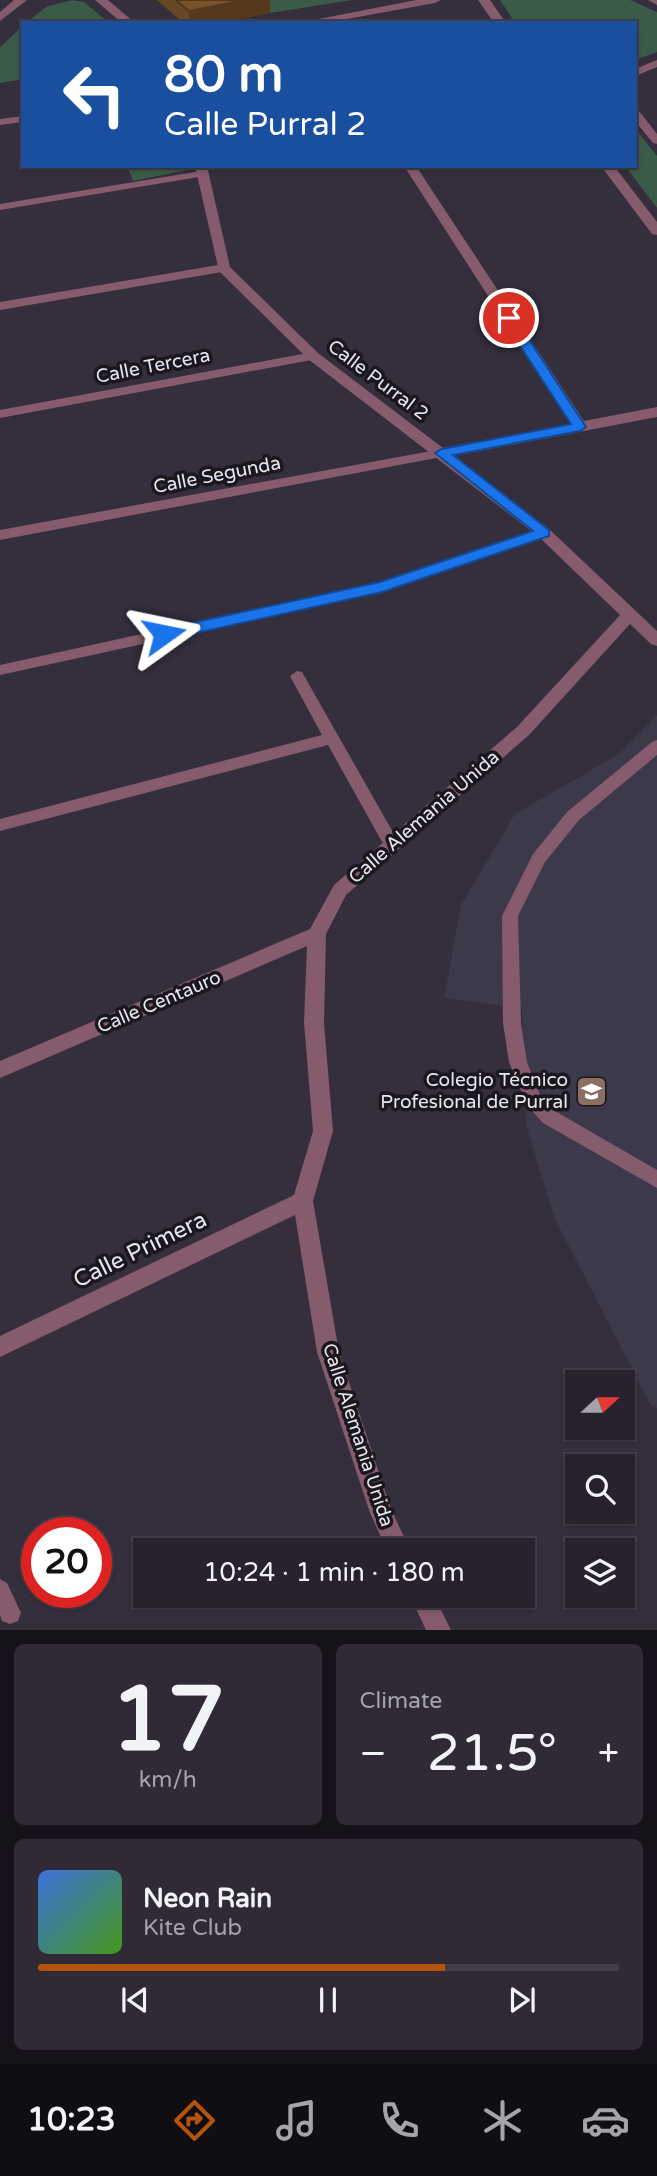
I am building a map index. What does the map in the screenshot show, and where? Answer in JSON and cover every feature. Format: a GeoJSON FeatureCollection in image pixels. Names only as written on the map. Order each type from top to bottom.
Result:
{"type":"FeatureCollection","features":[{"type":"Feature","properties":{"kind":"street"},"geometry":{"type":"LineString","coordinates":[[0,18],[21,0]]}},
{"type":"Feature","properties":{"kind":"street"},"geometry":{"type":"LineString","coordinates":[[101,0],[127,21]]}},
{"type":"Feature","properties":{"kind":"street"},"geometry":{"type":"LineString","coordinates":[[318,21],[435,0]]}},
{"type":"Feature","properties":{"kind":"street"},"geometry":{"type":"LineString","coordinates":[[484,0],[499,21]]}},
{"type":"Feature","properties":{"kind":"street"},"geometry":{"type":"LineString","coordinates":[[411,168],[580,427]]}},
{"type":"Feature","properties":{"kind":"street"},"geometry":{"type":"LineString","coordinates":[[609,168],[657,231]]}},
{"type":"Feature","properties":{"kind":"street"},"geometry":{"type":"LineString","coordinates":[[201,170],[224,268]]}},
{"type":"Feature","properties":{"kind":"street","name":"Calle Purral 2"},"geometry":{"type":"LineString","coordinates":[[224,268],[313,356],[544,533],[657,640]]}},
{"type":"Feature","properties":{"kind":"street"},"geometry":{"type":"LineString","coordinates":[[442,453],[657,412]]}},
{"type":"Feature","properties":{"kind":"street","name":"Calle Alemania Unida"},"geometry":{"type":"LineString","coordinates":[[394,1538],[381,1513],[328,1352],[303,1201],[323,1131],[314,1023],[317,934],[340,890],[523,731],[631,613]]}},
{"type":"Feature","properties":{"kind":"street","name":"Calle Centauro"},"geometry":{"type":"LineString","coordinates":[[0,1070],[317,934]]}},
{"type":"Feature","properties":{"kind":"street","name":"Calle Primera"},"geometry":{"type":"LineString","coordinates":[[0,1347],[303,1201]]}},
{"type":"Feature","properties":{"kind":"street"},"geometry":{"type":"LineString","coordinates":[[428,1608],[439,1630]]}},
{"type":"Feature","properties":{"kind":"lane"},"geometry":{"type":"LineString","coordinates":[[637,72],[657,64]]}},
{"type":"Feature","properties":{"kind":"lane"},"geometry":{"type":"LineString","coordinates":[[637,116],[657,141]]}},
{"type":"Feature","properties":{"kind":"lane"},"geometry":{"type":"LineString","coordinates":[[0,122],[21,119]]}},
{"type":"Feature","properties":{"kind":"lane"},"geometry":{"type":"LineString","coordinates":[[0,208],[201,170]]}},
{"type":"Feature","properties":{"kind":"lane"},"geometry":{"type":"LineString","coordinates":[[0,306],[224,268]]}},
{"type":"Feature","properties":{"kind":"lane","name":"Calle Tercera"},"geometry":{"type":"LineString","coordinates":[[0,414],[313,356]]}},
{"type":"Feature","properties":{"kind":"lane","name":"Calle Segunda"},"geometry":{"type":"LineString","coordinates":[[0,535],[442,453]]}},
{"type":"Feature","properties":{"kind":"lane"},"geometry":{"type":"LineString","coordinates":[[0,670],[382,587],[544,533]]}},
{"type":"Feature","properties":{"kind":"lane"},"geometry":{"type":"LineString","coordinates":[[297,676],[392,845]]}},
{"type":"Feature","properties":{"kind":"lane"},"geometry":{"type":"LineString","coordinates":[[0,825],[331,738]]}},
{"type":"Feature","properties":{"kind":"lane"},"geometry":{"type":"LineString","coordinates":[[657,746],[573,816],[539,858],[510,916],[512,1023],[518,1062],[533,1100],[549,1117],[657,1181]]}},
{"type":"Feature","properties":{"kind":"lane"},"geometry":{"type":"LineString","coordinates":[[0,1590],[10,1614]]}},
{"type":"Feature","properties":{"kind":"shaded area","name":"Colegio Técnico Profesional de Purral"},"geometry":{"type":"Polygon","coordinates":[[[657,715],[657,1408],[651,1406],[635,1370],[633,1370],[554,1217],[526,1125],[522,1008],[444,998],[461,905],[515,814],[619,754],[657,715]]]}},
{"type":"Feature","properties":{"kind":"green space"},"geometry":{"type":"Polygon","coordinates":[[[72,0],[84,2],[107,21],[28,21],[46,7],[72,0]]]}},
{"type":"Feature","properties":{"kind":"green space"},"geometry":{"type":"Polygon","coordinates":[[[262,0],[352,0],[270,13],[262,0]]]}},
{"type":"Feature","properties":{"kind":"green space"},"geometry":{"type":"Polygon","coordinates":[[[500,0],[630,0],[657,12],[657,52],[637,59],[637,21],[514,21],[500,0]]]}},
{"type":"Feature","properties":{"kind":"green space"},"geometry":{"type":"Polygon","coordinates":[[[21,28],[21,79],[0,83],[0,47],[21,28]]]}},
{"type":"Feature","properties":{"kind":"green space"},"geometry":{"type":"Polygon","coordinates":[[[637,131],[657,156],[657,208],[627,168],[637,168],[637,131]]]}},
{"type":"Feature","properties":{"kind":"green space"},"geometry":{"type":"Polygon","coordinates":[[[128,168],[196,168],[133,181],[128,168]]]}},
{"type":"Feature","properties":{"kind":"building"},"geometry":{"type":"Polygon","coordinates":[[[176,0],[246,0],[189,11],[176,0]]]}},
{"type":"Feature","properties":{"kind":"place","name":"Colegio Técnico Profesional de Purral"},"geometry":{"type":"Point","coordinates":[591,1091]}},
{"type":"Feature","properties":{"kind":"route"},"geometry":{"type":"LineString","coordinates":[[164,634],[382,587],[544,533],[442,453],[580,427],[509,318]]}}]}
